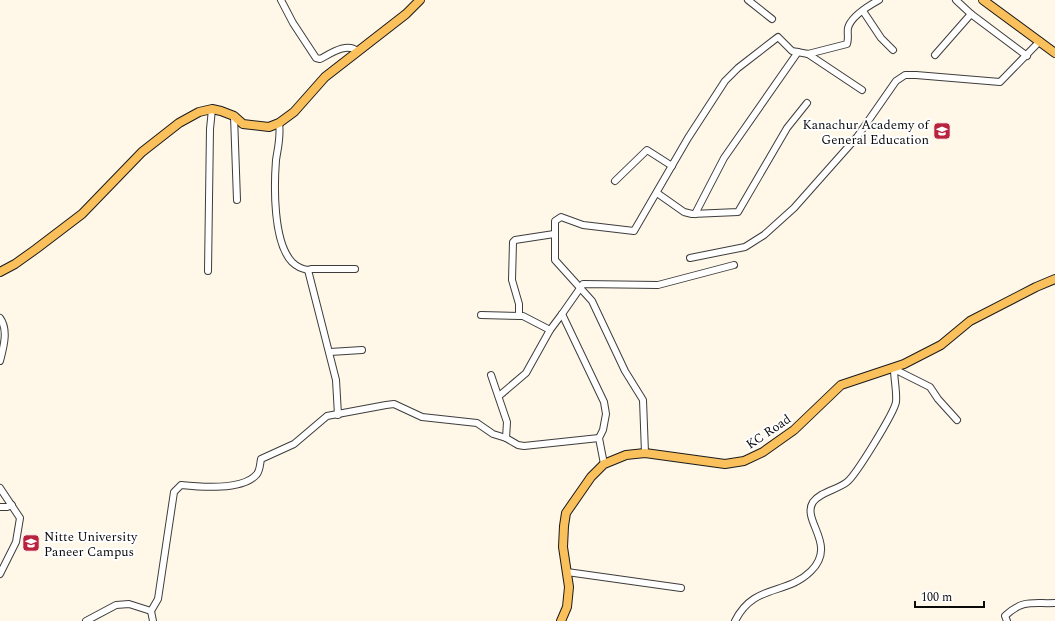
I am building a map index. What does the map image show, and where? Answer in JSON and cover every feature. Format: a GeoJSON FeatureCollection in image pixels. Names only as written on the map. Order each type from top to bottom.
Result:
{"type":"FeatureCollection","features":[{"type":"Feature","properties":{"kind":"main road"},"geometry":{"type":"LineString","coordinates":[[0,272],[15,264],[82,214],[142,152],[173,128],[199,112],[212,109],[234,116],[243,124],[269,127],[280,123],[294,112],[325,77],[406,14],[420,0]]}},
{"type":"Feature","properties":{"kind":"main road"},"geometry":{"type":"LineString","coordinates":[[983,0],[1055,46]]}},
{"type":"Feature","properties":{"kind":"main road"},"geometry":{"type":"LineString","coordinates":[[993,0],[1040,41],[1055,52]]}},
{"type":"Feature","properties":{"kind":"main road","name":"KC Road"},"geometry":{"type":"LineString","coordinates":[[561,621],[567,607],[568,587],[563,547],[566,513],[590,477],[604,464],[626,455],[645,453],[725,464],[744,461],[764,452],[794,430],[841,385],[894,369],[941,345],[970,321],[1036,287],[1055,279]]}},
{"type":"Feature","properties":{"kind":"street"},"geometry":{"type":"LineString","coordinates":[[281,0],[293,23],[316,58],[320,59],[347,47],[353,48],[357,51]]}},
{"type":"Feature","properties":{"kind":"street"},"geometry":{"type":"LineString","coordinates":[[748,0],[772,19]]}},
{"type":"Feature","properties":{"kind":"street"},"geometry":{"type":"LineString","coordinates":[[808,54],[847,44],[849,39],[848,28],[853,20],[879,0]]}},
{"type":"Feature","properties":{"kind":"street"},"geometry":{"type":"LineString","coordinates":[[956,0],[971,14],[1027,56]]}},
{"type":"Feature","properties":{"kind":"street"},"geometry":{"type":"LineString","coordinates":[[863,11],[882,38],[893,50]]}},
{"type":"Feature","properties":{"kind":"street"},"geometry":{"type":"LineString","coordinates":[[935,55],[971,14]]}},
{"type":"Feature","properties":{"kind":"street"},"geometry":{"type":"LineString","coordinates":[[645,453],[643,400],[625,371],[592,301],[555,260],[555,220],[561,217],[583,225],[634,231],[672,166],[725,81],[738,68],[778,37],[792,51],[808,54],[862,90]]}},
{"type":"Feature","properties":{"kind":"street"},"geometry":{"type":"LineString","coordinates":[[690,258],[745,247],[764,235],[809,192],[857,137],[891,87],[902,77],[916,75],[1000,82],[1040,41]]}},
{"type":"Feature","properties":{"kind":"street"},"geometry":{"type":"LineString","coordinates":[[695,214],[724,158],[798,52]]}},
{"type":"Feature","properties":{"kind":"street"},"geometry":{"type":"LineString","coordinates":[[657,193],[684,212],[695,214],[738,212],[787,128],[807,103]]}},
{"type":"Feature","properties":{"kind":"street"},"geometry":{"type":"LineString","coordinates":[[208,271],[210,129],[212,109]]}},
{"type":"Feature","properties":{"kind":"street"},"geometry":{"type":"LineString","coordinates":[[234,116],[236,200]]}},
{"type":"Feature","properties":{"kind":"street"},"geometry":{"type":"LineString","coordinates":[[280,123],[276,161],[278,233],[291,262],[298,267],[308,270],[331,268],[355,269]]}},
{"type":"Feature","properties":{"kind":"street"},"geometry":{"type":"LineString","coordinates":[[615,181],[647,150],[672,166]]}},
{"type":"Feature","properties":{"kind":"street"},"geometry":{"type":"LineString","coordinates":[[519,316],[519,304],[512,280],[513,242],[515,240],[554,234]]}},
{"type":"Feature","properties":{"kind":"street"},"geometry":{"type":"LineString","coordinates":[[499,396],[526,373],[550,330],[579,287],[583,284],[658,285],[734,265]]}},
{"type":"Feature","properties":{"kind":"street"},"geometry":{"type":"LineString","coordinates":[[308,270],[336,380],[338,414]]}},
{"type":"Feature","properties":{"kind":"street"},"geometry":{"type":"LineString","coordinates":[[562,314],[604,402],[606,414],[604,430],[599,438],[604,464]]}},
{"type":"Feature","properties":{"kind":"street"},"geometry":{"type":"LineString","coordinates":[[481,315],[519,316],[533,319],[550,330]]}},
{"type":"Feature","properties":{"kind":"street"},"geometry":{"type":"LineString","coordinates":[[0,318],[4,325],[4,341],[0,361]]}},
{"type":"Feature","properties":{"kind":"street"},"geometry":{"type":"LineString","coordinates":[[330,352],[362,350]]}},
{"type":"Feature","properties":{"kind":"street"},"geometry":{"type":"LineString","coordinates":[[735,621],[746,604],[754,598],[793,584],[811,571],[819,562],[822,546],[811,512],[813,503],[821,496],[846,483],[852,477],[877,435],[888,421],[896,403],[894,369],[930,387],[938,399],[957,420]]}},
{"type":"Feature","properties":{"kind":"street"},"geometry":{"type":"LineString","coordinates":[[491,375],[507,422],[506,438]]}},
{"type":"Feature","properties":{"kind":"street"},"geometry":{"type":"LineString","coordinates":[[153,621],[151,611],[158,599],[174,492],[177,487],[181,485],[214,488],[245,482],[256,475],[261,459],[294,444],[327,416],[394,404],[422,417],[477,423],[493,434],[506,438],[518,445],[524,446],[599,438]]}},
{"type":"Feature","properties":{"kind":"street"},"geometry":{"type":"LineString","coordinates":[[0,488],[20,518],[16,542],[0,574]]}},
{"type":"Feature","properties":{"kind":"street"},"geometry":{"type":"LineString","coordinates":[[0,506],[7,507],[12,505]]}},
{"type":"Feature","properties":{"kind":"street"},"geometry":{"type":"LineString","coordinates":[[566,572],[681,588]]}},
{"type":"Feature","properties":{"kind":"street"},"geometry":{"type":"LineString","coordinates":[[1007,621],[1005,616],[1016,606],[1022,604],[1055,603]]}},
{"type":"Feature","properties":{"kind":"street"},"geometry":{"type":"LineString","coordinates":[[86,621],[116,605],[129,604],[151,611]]}},
{"type":"Feature","properties":{"kind":"place","name":"Kanachur Academy of General Education"},"geometry":{"type":"Point","coordinates":[942,131]}},
{"type":"Feature","properties":{"kind":"place","name":"Nitte University Paneer Campus"},"geometry":{"type":"Point","coordinates":[31,543]}}]}
